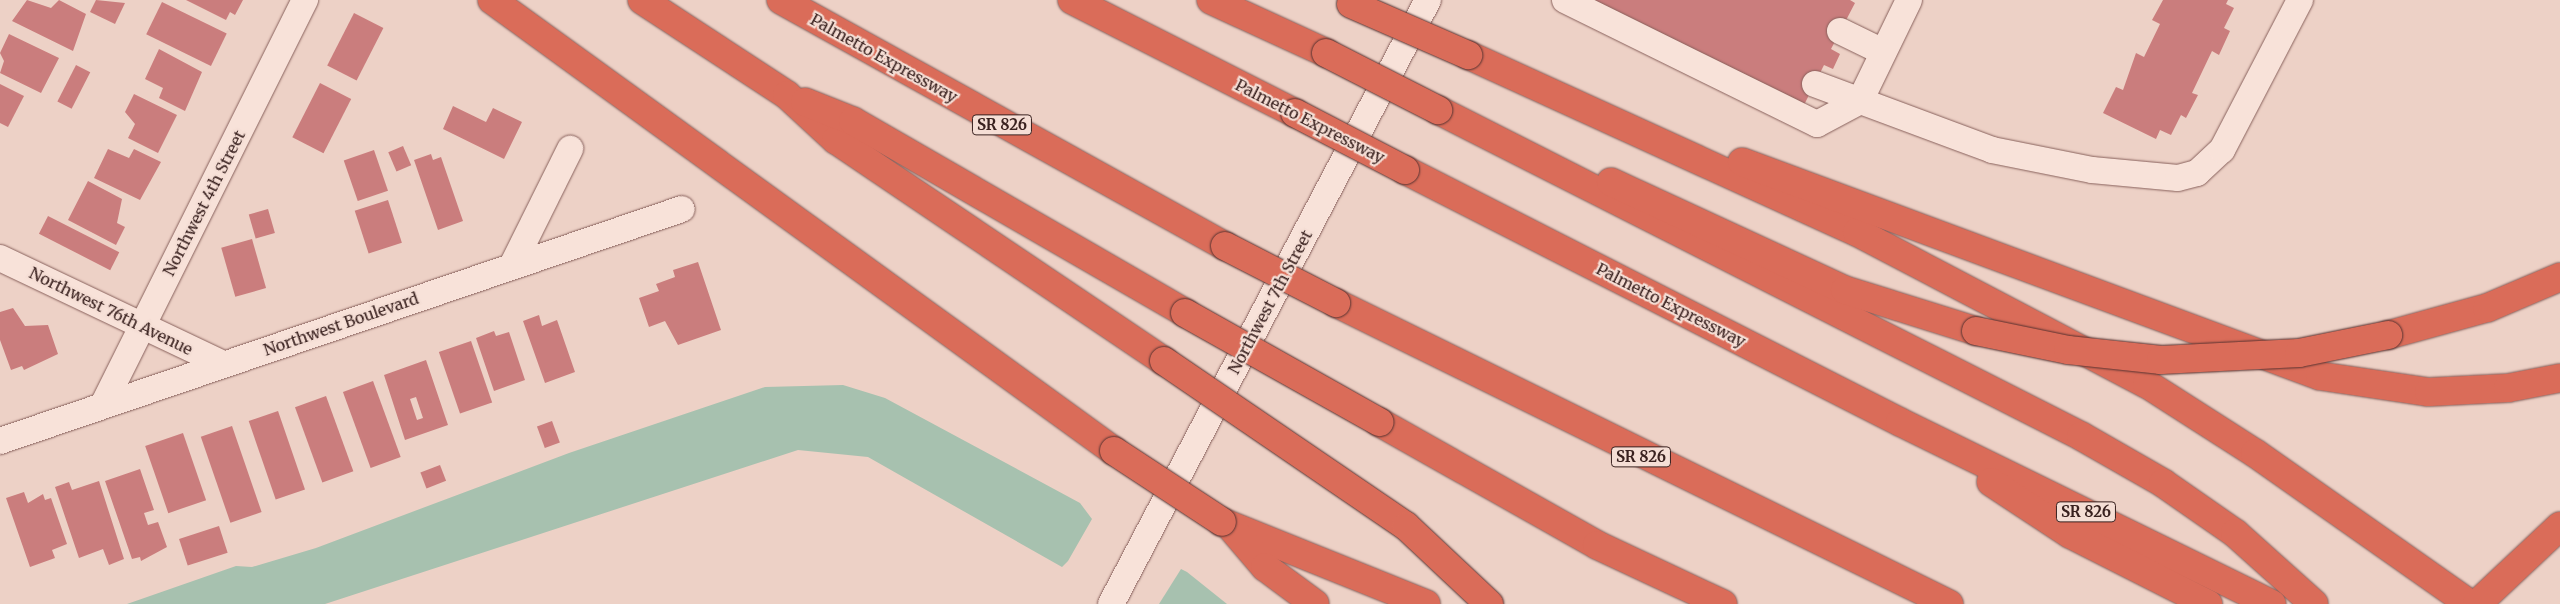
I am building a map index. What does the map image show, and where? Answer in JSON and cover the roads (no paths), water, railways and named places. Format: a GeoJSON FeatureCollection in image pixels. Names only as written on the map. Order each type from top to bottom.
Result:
{"type":"FeatureCollection","features":[{"type":"Feature","properties":{"kind":"highway"},"geometry":{"type":"LineString","coordinates":[[492,0],[1114,451],[1226,524],[1285,544],[1426,604]]}},
{"type":"Feature","properties":{"kind":"highway"},"geometry":{"type":"LineString","coordinates":[[642,0],[787,95],[836,140],[1406,526],[1489,604]]}},
{"type":"Feature","properties":{"kind":"highway","name":"Palmetto Expressway"},"geometry":{"type":"LineString","coordinates":[[781,0],[1225,246],[1336,303],[1950,604]]}},
{"type":"Feature","properties":{"kind":"highway","name":"Palmetto Expressway"},"geometry":{"type":"LineString","coordinates":[[1072,0],[1900,422],[2272,604]]}},
{"type":"Feature","properties":{"kind":"highway"},"geometry":{"type":"LineString","coordinates":[[1211,0],[1326,53],[1964,375],[2162,483],[2235,533],[2314,604]]}},
{"type":"Feature","properties":{"kind":"highway"},"geometry":{"type":"LineString","coordinates":[[1347,2],[1620,121],[1682,155],[1914,260],[2147,384],[2255,453],[2470,604]]}},
{"type":"Feature","properties":{"kind":"highway"},"geometry":{"type":"LineString","coordinates":[[787,95],[853,122],[1185,314],[1596,545],[1723,604]]}},
{"type":"Feature","properties":{"kind":"highway"},"geometry":{"type":"LineString","coordinates":[[1438,110],[1648,197],[1845,290],[1976,331],[2068,350],[2162,360],[2254,358],[2388,335],[2487,308],[2560,277]]}},
{"type":"Feature","properties":{"kind":"highway"},"geometry":{"type":"LineString","coordinates":[[1620,121],[1688,141],[2320,376],[2429,392],[2508,388],[2560,378]]}},
{"type":"Feature","properties":{"kind":"highway"},"geometry":{"type":"LineString","coordinates":[[1900,422],[2070,534],[2208,604]]}},
{"type":"Feature","properties":{"kind":"highway"},"geometry":{"type":"LineString","coordinates":[[1226,524],[1265,567],[1315,604]]}},
{"type":"Feature","properties":{"kind":"highway"},"geometry":{"type":"LineString","coordinates":[[2486,595],[2560,526]]}},
{"type":"Feature","properties":{"kind":"street","name":"Northwest 4th Street"},"geometry":{"type":"LineString","coordinates":[[103,406],[305,0]]}},
{"type":"Feature","properties":{"kind":"street","name":"Northwest 7th Street"},"geometry":{"type":"LineString","coordinates":[[1111,604],[1428,0]]}},
{"type":"Feature","properties":{"kind":"street"},"geometry":{"type":"LineString","coordinates":[[1565,0],[1806,121],[1826,123],[1860,101],[1909,0]]}},
{"type":"Feature","properties":{"kind":"street"},"geometry":{"type":"LineString","coordinates":[[1815,84],[1992,150],[2092,170],[2178,178],[2196,173],[2222,150],[2300,0]]}},
{"type":"Feature","properties":{"kind":"street"},"geometry":{"type":"LineString","coordinates":[[1840,31],[1883,52]]}},
{"type":"Feature","properties":{"kind":"street"},"geometry":{"type":"LineString","coordinates":[[512,266],[570,149]]}},
{"type":"Feature","properties":{"kind":"street","name":"Northwest Boulevard"},"geometry":{"type":"LineString","coordinates":[[0,441],[682,209]]}},
{"type":"Feature","properties":{"kind":"street","name":"Northwest 76th Avenue"},"geometry":{"type":"LineString","coordinates":[[0,258],[223,364]]}}]}
